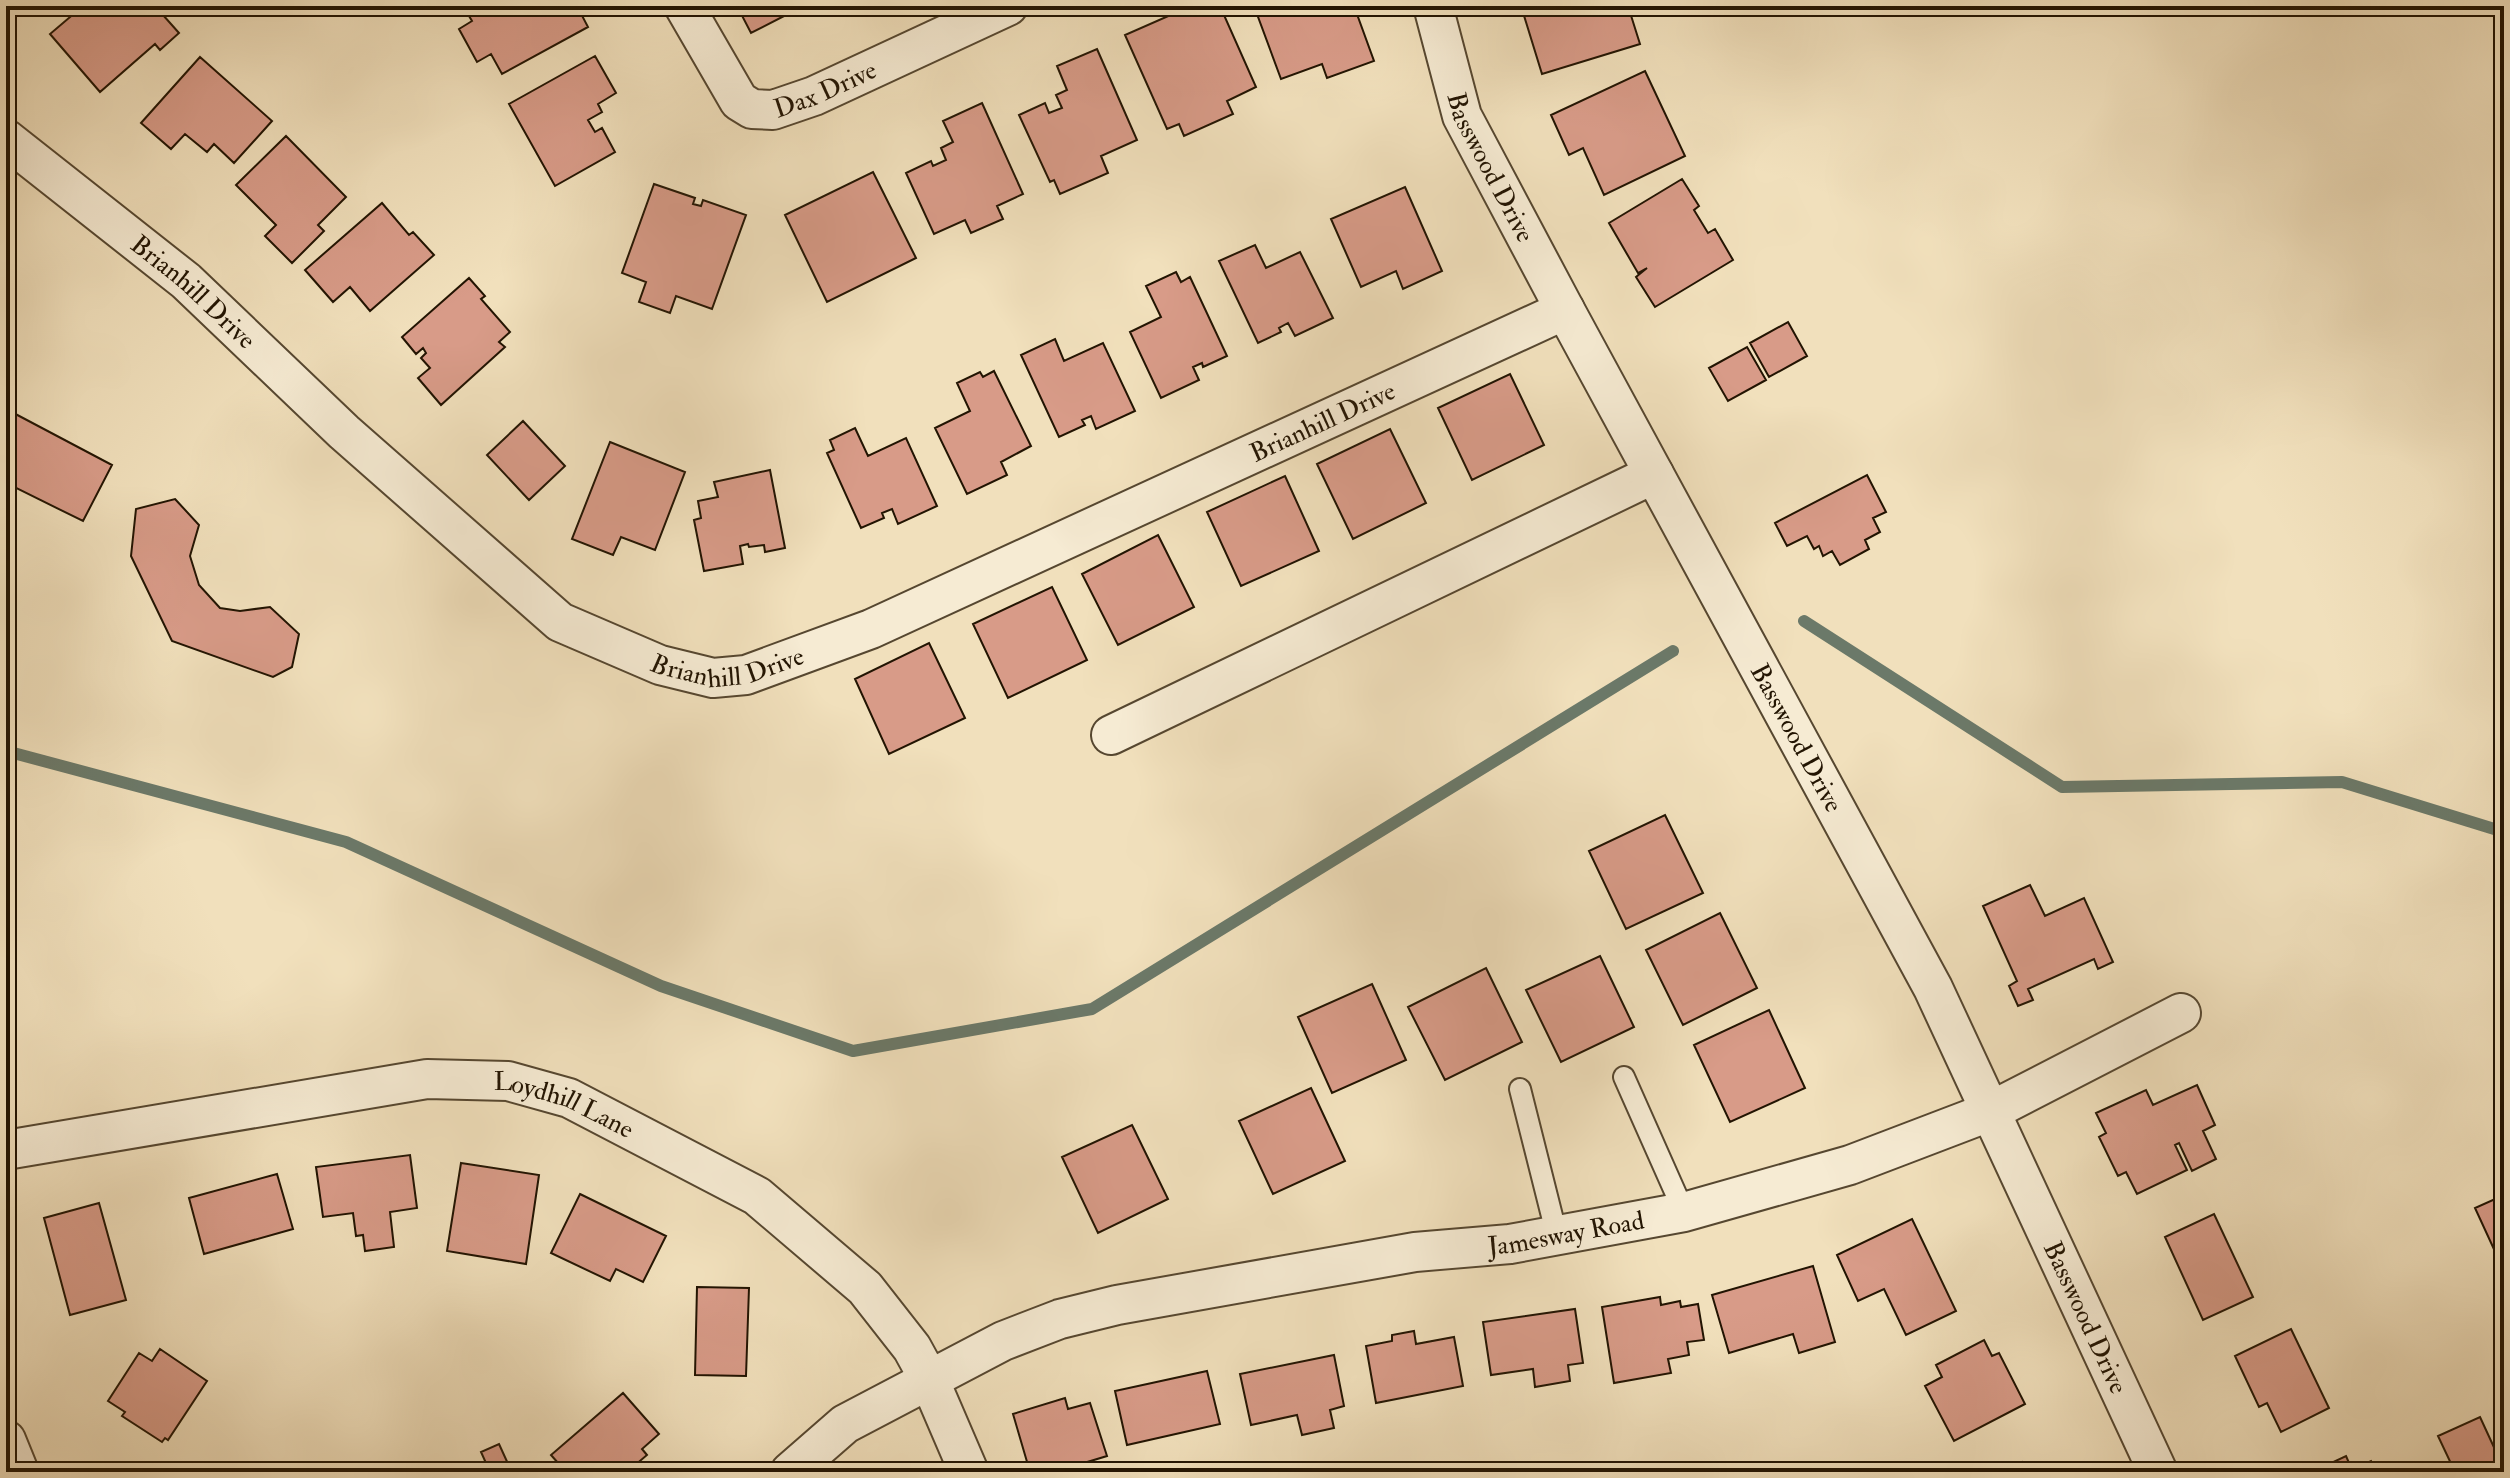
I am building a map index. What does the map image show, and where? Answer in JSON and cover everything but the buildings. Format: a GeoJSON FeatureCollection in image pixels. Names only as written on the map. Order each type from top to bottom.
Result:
{"type":"FeatureCollection","features":[{"type":"Feature","properties":{"kind":"street","name":"Dax Drive"},"geometry":{"type":"LineString","coordinates":[[684,6],[739,101],[752,109],[773,110],[814,96],[1008,6]]}},
{"type":"Feature","properties":{"kind":"street","name":"Basswood Drive"},"geometry":{"type":"LineString","coordinates":[[1433,6],[1462,116],[1933,988],[2158,1472]]}},
{"type":"Feature","properties":{"kind":"street","name":"Brianhill Drive"},"geometry":{"type":"LineString","coordinates":[[6,139],[186,281],[344,432],[560,622],[660,665],[713,678],[746,675],[871,629],[1565,310]]}},
{"type":"Feature","properties":{"kind":"street"},"geometry":{"type":"LineString","coordinates":[[1111,735],[1654,474]]}},
{"type":"Feature","properties":{"kind":"street","name":"Jamesway Road"},"geometry":{"type":"LineString","coordinates":[[790,1472],[845,1424],[1003,1341],[1060,1319],[1117,1305],[1415,1252],[1510,1244],[1684,1212],[1850,1165],[1989,1112],[2181,1013]]}},
{"type":"Feature","properties":{"kind":"street","name":"Loydhill Lane"},"geometry":{"type":"LineString","coordinates":[[6,1150],[427,1079],[508,1081],[569,1098],[757,1196],[865,1288],[912,1348],[929,1379],[969,1472]]}},
{"type":"Feature","properties":{"kind":"street"},"geometry":{"type":"LineString","coordinates":[[6,1440],[19,1472]]}},
{"type":"Feature","properties":{"kind":"lane"},"geometry":{"type":"LineString","coordinates":[[1624,1077],[1684,1212]]}},
{"type":"Feature","properties":{"kind":"lane"},"geometry":{"type":"LineString","coordinates":[[1520,1089],[1557,1236]]}},
{"type":"Feature","properties":{"kind":"waterway"},"geometry":{"type":"LineString","coordinates":[[1804,621],[2062,787],[2342,782],[2504,832]]}},
{"type":"Feature","properties":{"kind":"waterway"},"geometry":{"type":"LineString","coordinates":[[6,751],[346,842],[661,986],[853,1051],[1092,1009],[1673,651]]}}]}
